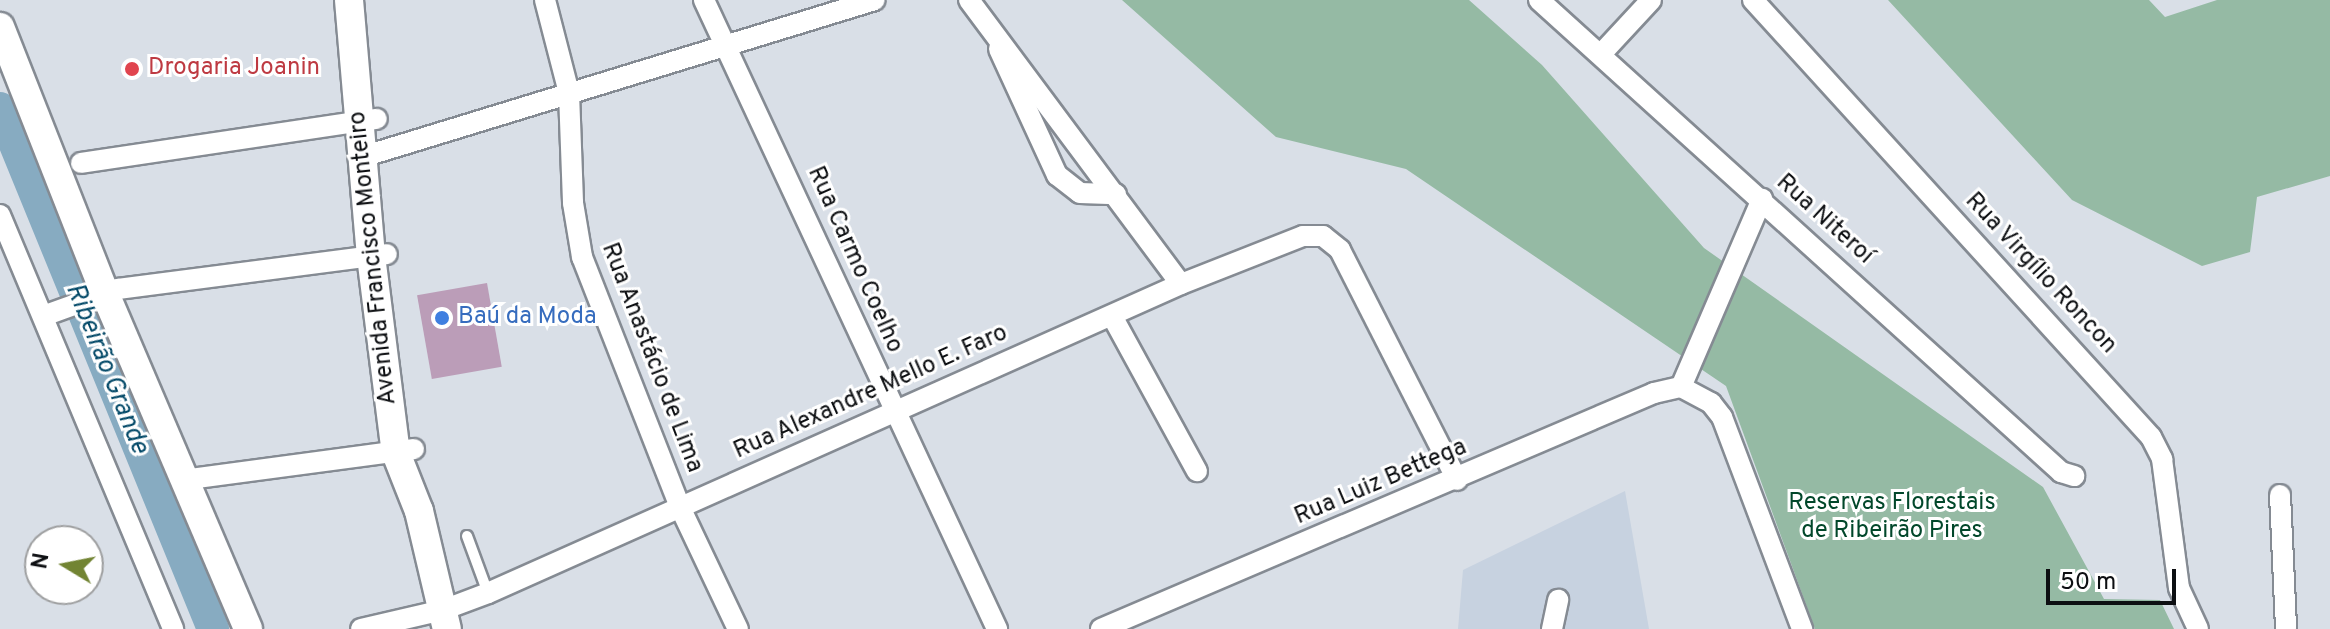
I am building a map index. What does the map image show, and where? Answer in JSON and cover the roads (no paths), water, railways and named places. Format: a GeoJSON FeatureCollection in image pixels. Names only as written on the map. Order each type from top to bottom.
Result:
{"type":"FeatureCollection","features":[{"type":"Feature","properties":{"kind":"main road","name":"Avenida Francisco Monteiro"},"geometry":{"type":"LineString","coordinates":[[349,0],[368,120],[379,255],[405,451],[445,620]]}},
{"type":"Feature","properties":{"kind":"main road","name":"Avenida Francisco Monteiro"},"geometry":{"type":"LineString","coordinates":[[367,0],[368,120]]}},
{"type":"Feature","properties":{"kind":"main road"},"geometry":{"type":"LineString","coordinates":[[0,27],[97,294],[248,629]]}},
{"type":"Feature","properties":{"kind":"street","name":"Rua Anastácio de Lima"},"geometry":{"type":"LineString","coordinates":[[545,0],[569,93],[573,203],[582,257],[679,505],[738,629]]}},
{"type":"Feature","properties":{"kind":"street","name":"Rua Carmo Coelho"},"geometry":{"type":"LineString","coordinates":[[704,0],[728,44],[894,412],[997,629]]}},
{"type":"Feature","properties":{"kind":"street"},"geometry":{"type":"LineString","coordinates":[[371,155],[875,0]]}},
{"type":"Feature","properties":{"kind":"street"},"geometry":{"type":"LineString","coordinates":[[969,0],[1181,284]]}},
{"type":"Feature","properties":{"kind":"street","name":"Rua Niteroí"},"geometry":{"type":"LineString","coordinates":[[1539,0],[1602,53],[2061,472],[2074,476]]}},
{"type":"Feature","properties":{"kind":"street"},"geometry":{"type":"LineString","coordinates":[[1602,53],[1651,0]]}},
{"type":"Feature","properties":{"kind":"street","name":"Rua Virgílio Roncon"},"geometry":{"type":"LineString","coordinates":[[1753,0],[2151,437],[2162,459],[2179,588],[2198,629]]}},
{"type":"Feature","properties":{"kind":"street"},"geometry":{"type":"LineString","coordinates":[[992,30],[1057,175],[1080,193],[1116,194]]}},
{"type":"Feature","properties":{"kind":"street"},"geometry":{"type":"LineString","coordinates":[[81,163],[368,120]]}},
{"type":"Feature","properties":{"kind":"street"},"geometry":{"type":"LineString","coordinates":[[1762,199],[1681,387],[1711,403],[1722,417],[1802,629]]}},
{"type":"Feature","properties":{"kind":"street"},"geometry":{"type":"LineString","coordinates":[[0,215],[52,312],[173,629]]}},
{"type":"Feature","properties":{"kind":"street","name":"Rua Alexandre Mello E. Faro"},"geometry":{"type":"LineString","coordinates":[[361,629],[445,620],[488,593],[679,505],[1181,284],[1288,241],[1323,236],[1340,250],[1457,480]]}},
{"type":"Feature","properties":{"kind":"street"},"geometry":{"type":"LineString","coordinates":[[52,312],[97,294],[379,255]]}},
{"type":"Feature","properties":{"kind":"street"},"geometry":{"type":"LineString","coordinates":[[1112,316],[1197,471]]}},
{"type":"Feature","properties":{"kind":"street","name":"Rua Luiz Bettega"},"geometry":{"type":"LineString","coordinates":[[1101,629],[1457,480],[1654,393],[1681,387]]}},
{"type":"Feature","properties":{"kind":"street"},"geometry":{"type":"LineString","coordinates":[[182,480],[405,451]]}},
{"type":"Feature","properties":{"kind":"street"},"geometry":{"type":"LineString","coordinates":[[2280,495],[2286,629]]}},
{"type":"Feature","properties":{"kind":"street"},"geometry":{"type":"LineString","coordinates":[[1552,629],[1558,600]]}},
{"type":"Feature","properties":{"kind":"lane"},"geometry":{"type":"LineString","coordinates":[[467,536],[488,593]]}},
{"type":"Feature","properties":{"kind":"waterway","name":"Ribeirão Grande"},"geometry":{"type":"LineString","coordinates":[[0,108],[213,629]]}},
{"type":"Feature","properties":{"kind":"place","name":"Drogaria Joanin"},"geometry":{"type":"Point","coordinates":[132,69]}},
{"type":"Feature","properties":{"kind":"place","name":"Baú da Moda"},"geometry":{"type":"Point","coordinates":[442,318]}},
{"type":"Feature","properties":{"kind":"park label","name":"Reservas Florestais de Ribeirão Pires"},"geometry":{"type":"Point","coordinates":[1892,518]}}]}
